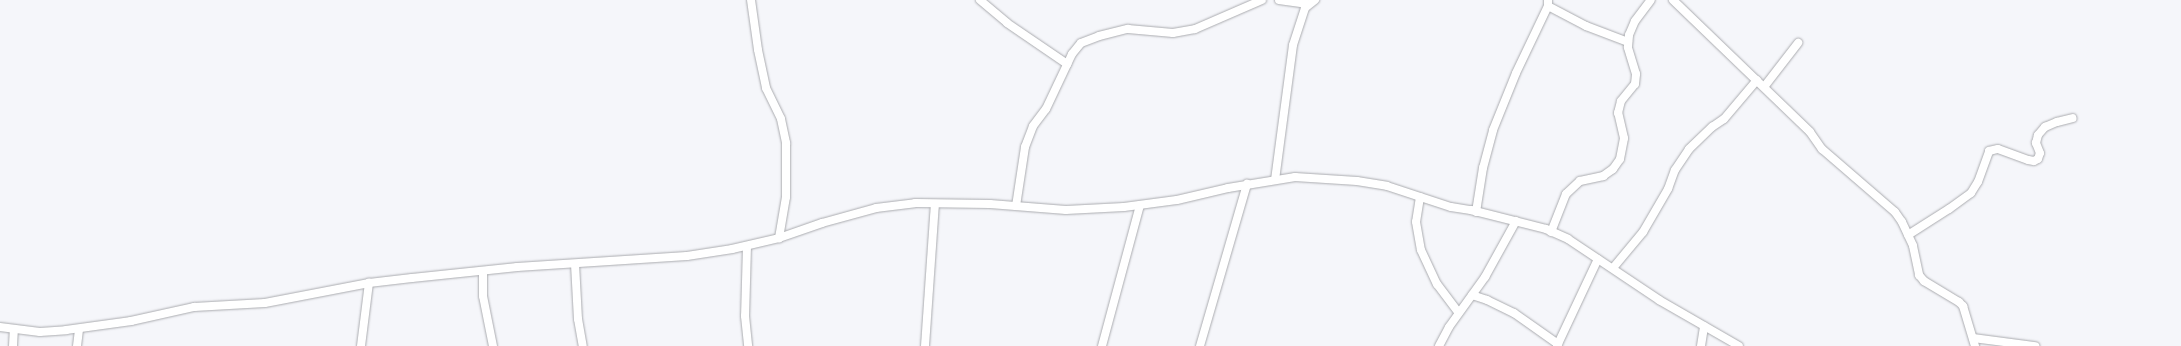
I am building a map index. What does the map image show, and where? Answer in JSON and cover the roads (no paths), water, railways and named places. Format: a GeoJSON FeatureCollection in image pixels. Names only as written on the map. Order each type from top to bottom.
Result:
{"type":"FeatureCollection","features":[{"type":"Feature","properties":{"kind":"street"},"geometry":{"type":"LineString","coordinates":[[751,0],[758,50],[766,88],[781,119],[786,143],[786,197],[779,238]]}},
{"type":"Feature","properties":{"kind":"street"},"geometry":{"type":"LineString","coordinates":[[980,0],[1007,23],[1067,64]]}},
{"type":"Feature","properties":{"kind":"street"},"geometry":{"type":"LineString","coordinates":[[1016,206],[1025,147],[1033,126],[1046,109],[1067,64],[1081,43],[1128,28],[1173,33],[1195,29],[1262,0]]}},
{"type":"Feature","properties":{"kind":"street"},"geometry":{"type":"LineString","coordinates":[[1275,180],[1293,45],[1311,2],[1279,0]]}},
{"type":"Feature","properties":{"kind":"street"},"geometry":{"type":"LineString","coordinates":[[1551,232],[1566,194],[1580,181],[1603,176],[1613,169],[1620,159],[1624,138],[1618,113],[1621,101],[1635,84],[1636,74],[1630,57],[1628,42],[1635,21],[1651,0]]}},
{"type":"Feature","properties":{"kind":"street"},"geometry":{"type":"LineString","coordinates":[[1672,0],[1810,132],[1822,148],[1896,212],[1913,246],[1920,275],[1924,281],[1959,302],[1964,310],[1974,342],[2035,346]]}},
{"type":"Feature","properties":{"kind":"street"},"geometry":{"type":"LineString","coordinates":[[1476,212],[1481,174],[1494,130],[1516,73],[1548,3],[1586,26],[1628,42]]}},
{"type":"Feature","properties":{"kind":"street"},"geometry":{"type":"LineString","coordinates":[[1764,87],[1798,43]]}},
{"type":"Feature","properties":{"kind":"street"},"geometry":{"type":"LineString","coordinates":[[1613,268],[1643,232],[1668,190],[1675,170],[1689,150],[1702,136],[1724,119],[1757,80]]}},
{"type":"Feature","properties":{"kind":"street"},"geometry":{"type":"LineString","coordinates":[[1908,234],[1949,209],[1971,193],[1978,182],[1989,151],[1998,149],[2034,161],[2038,159],[2040,153],[2036,143],[2038,134],[2046,127],[2057,122],[2073,118]]}},
{"type":"Feature","properties":{"kind":"street"},"geometry":{"type":"LineString","coordinates":[[0,327],[40,332],[79,329],[131,321],[194,307],[265,303],[370,283],[483,271],[687,256],[747,246],[779,238],[822,223],[876,208],[915,203],[1016,206],[1066,210],[1140,205],[1178,200],[1247,184],[1301,177],[1357,181],[1387,186],[1451,207],[1516,221],[1551,232],[1568,239],[1659,300],[1739,346]]}},
{"type":"Feature","properties":{"kind":"street"},"geometry":{"type":"LineString","coordinates":[[1200,346],[1247,184]]}},
{"type":"Feature","properties":{"kind":"street"},"geometry":{"type":"LineString","coordinates":[[1420,197],[1416,222],[1421,250],[1438,284],[1459,313]]}},
{"type":"Feature","properties":{"kind":"street"},"geometry":{"type":"LineString","coordinates":[[925,346],[935,204]]}},
{"type":"Feature","properties":{"kind":"street"},"geometry":{"type":"LineString","coordinates":[[1102,346],[1140,205]]}},
{"type":"Feature","properties":{"kind":"street"},"geometry":{"type":"LineString","coordinates":[[1439,346],[1459,313],[1485,277],[1516,221]]}},
{"type":"Feature","properties":{"kind":"street"},"geometry":{"type":"LineString","coordinates":[[747,246],[745,316],[748,346]]}},
{"type":"Feature","properties":{"kind":"street"},"geometry":{"type":"LineString","coordinates":[[1472,295],[1487,300],[1514,313],[1558,345],[1598,258]]}},
{"type":"Feature","properties":{"kind":"street"},"geometry":{"type":"LineString","coordinates":[[575,264],[578,319],[583,346]]}},
{"type":"Feature","properties":{"kind":"street"},"geometry":{"type":"LineString","coordinates":[[483,271],[483,296],[494,346]]}},
{"type":"Feature","properties":{"kind":"street"},"geometry":{"type":"LineString","coordinates":[[360,346],[370,283]]}},
{"type":"Feature","properties":{"kind":"street"},"geometry":{"type":"LineString","coordinates":[[1701,346],[1704,326]]}},
{"type":"Feature","properties":{"kind":"street"},"geometry":{"type":"LineString","coordinates":[[12,346],[14,329]]}},
{"type":"Feature","properties":{"kind":"street"},"geometry":{"type":"LineString","coordinates":[[77,346],[79,329]]}}]}
